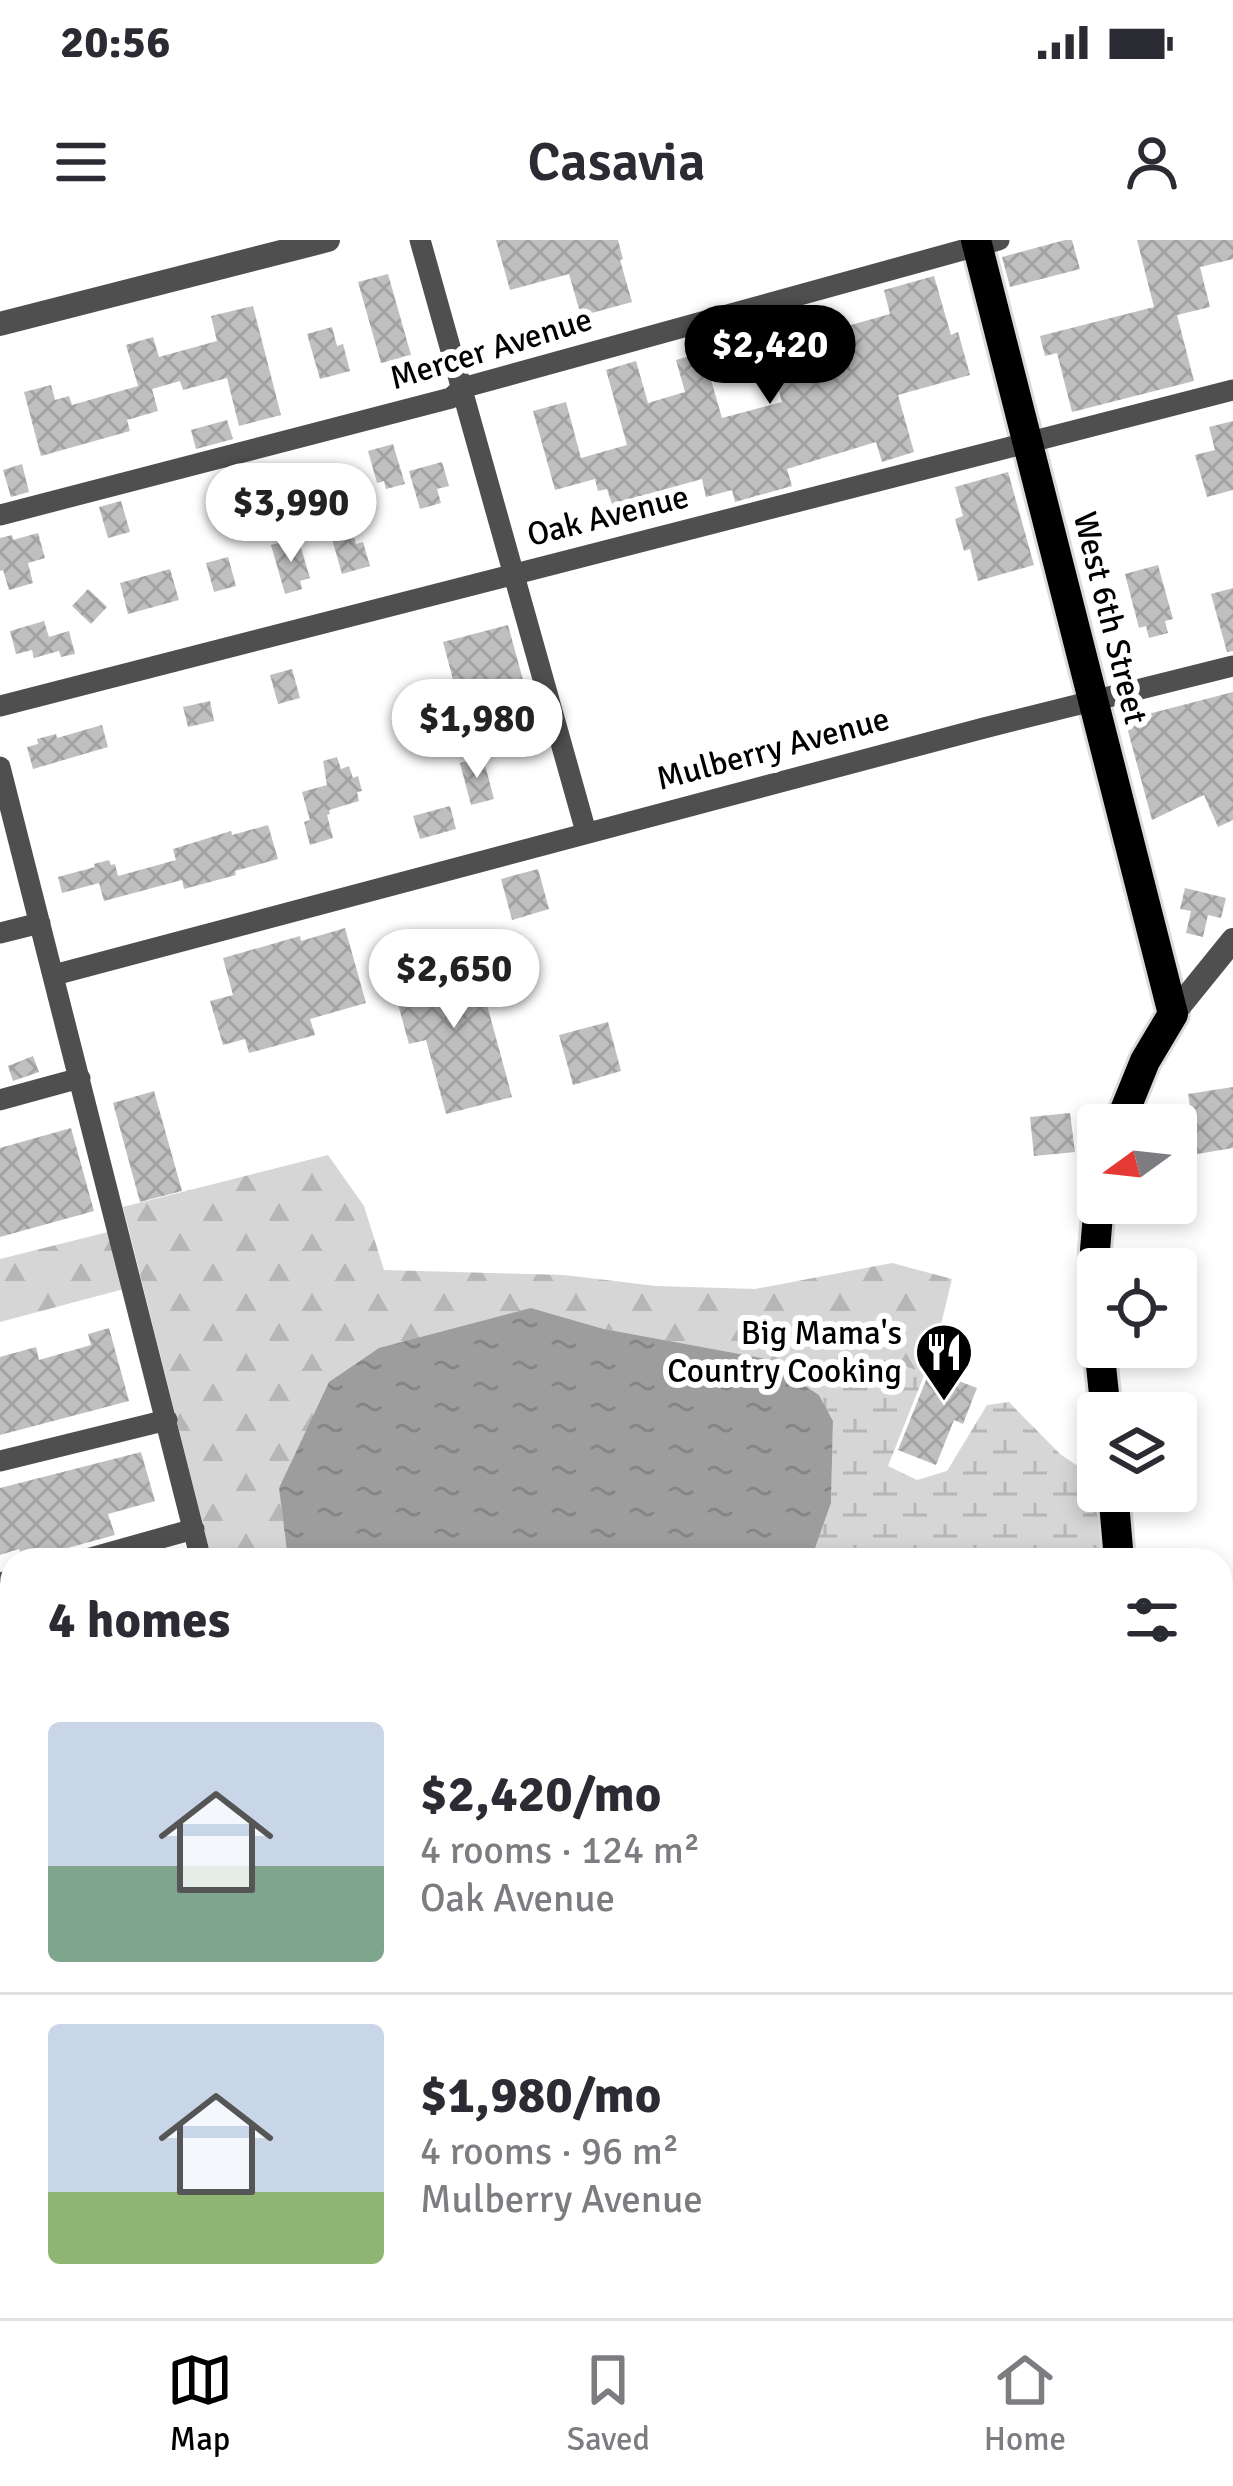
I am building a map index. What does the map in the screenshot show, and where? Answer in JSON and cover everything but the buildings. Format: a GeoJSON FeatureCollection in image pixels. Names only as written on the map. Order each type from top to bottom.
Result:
{"type":"FeatureCollection","features":[{"type":"Feature","properties":{"kind":"main road","name":"West 6th Street"},"geometry":{"type":"LineString","coordinates":[[984,242],[1028,443],[1173,1014]]}},
{"type":"Feature","properties":{"kind":"main road"},"geometry":{"type":"LineString","coordinates":[[1128,1104],[1145,1061],[1173,1014]]}},
{"type":"Feature","properties":{"kind":"main road"},"geometry":{"type":"LineString","coordinates":[[1115,1512],[1118,1548]]}},
{"type":"Feature","properties":{"kind":"street"},"geometry":{"type":"LineString","coordinates":[[0,324],[328,240]]}},
{"type":"Feature","properties":{"kind":"street"},"geometry":{"type":"LineString","coordinates":[[420,240],[586,832]]}},
{"type":"Feature","properties":{"kind":"street","name":"Mercer Avenue"},"geometry":{"type":"LineString","coordinates":[[0,515],[451,398],[461,388],[984,242]]}},
{"type":"Feature","properties":{"kind":"street","name":"Oak Avenue"},"geometry":{"type":"LineString","coordinates":[[0,706],[1233,390]]}},
{"type":"Feature","properties":{"kind":"street","name":"Mulberry Avenue"},"geometry":{"type":"LineString","coordinates":[[53,975],[1233,666]]}},
{"type":"Feature","properties":{"kind":"street"},"geometry":{"type":"LineString","coordinates":[[0,766],[198,1548]]}},
{"type":"Feature","properties":{"kind":"street"},"geometry":{"type":"LineString","coordinates":[[0,933],[40,922]]}},
{"type":"Feature","properties":{"kind":"street"},"geometry":{"type":"LineString","coordinates":[[1173,1014],[1233,940]]}},
{"type":"Feature","properties":{"kind":"street"},"geometry":{"type":"LineString","coordinates":[[0,1100],[80,1078]]}},
{"type":"Feature","properties":{"kind":"street"},"geometry":{"type":"LineString","coordinates":[[0,1461],[166,1420]]}},
{"type":"Feature","properties":{"kind":"street"},"geometry":{"type":"LineString","coordinates":[[126,1548],[194,1529]]}},
{"type":"Feature","properties":{"kind":"green space"},"geometry":{"type":"Polygon","coordinates":[[[328,1155],[364,1206],[384,1270],[564,1275],[656,1286],[755,1289],[892,1263],[952,1279],[925,1373],[878,1358],[789,1376],[762,1358],[604,1329],[531,1308],[279,1487],[287,1548],[209,1548],[123,1207],[328,1155]]]}},
{"type":"Feature","properties":{"kind":"green space"},"geometry":{"type":"Polygon","coordinates":[[[108,1232],[124,1289],[0,1322],[0,1259],[108,1232]]]}},
{"type":"Feature","properties":{"kind":"green space"},"geometry":{"type":"Polygon","coordinates":[[[878,1358],[925,1373],[888,1466],[917,1480],[947,1471],[987,1405],[1009,1402],[1077,1465],[1077,1512],[1101,1512],[1105,1548],[815,1548],[831,1503],[833,1421],[819,1395],[789,1376],[878,1358]]]}},
{"type":"Feature","properties":{"kind":"water"},"geometry":{"type":"Polygon","coordinates":[[[531,1308],[604,1329],[762,1358],[819,1395],[833,1421],[831,1503],[815,1548],[286,1548],[279,1488],[329,1382],[379,1348],[531,1308]]]}},
{"type":"Feature","properties":{"kind":"place","name":"Big Mama's Country Cooking"},"geometry":{"type":"Point","coordinates":[944,1403]}}]}
